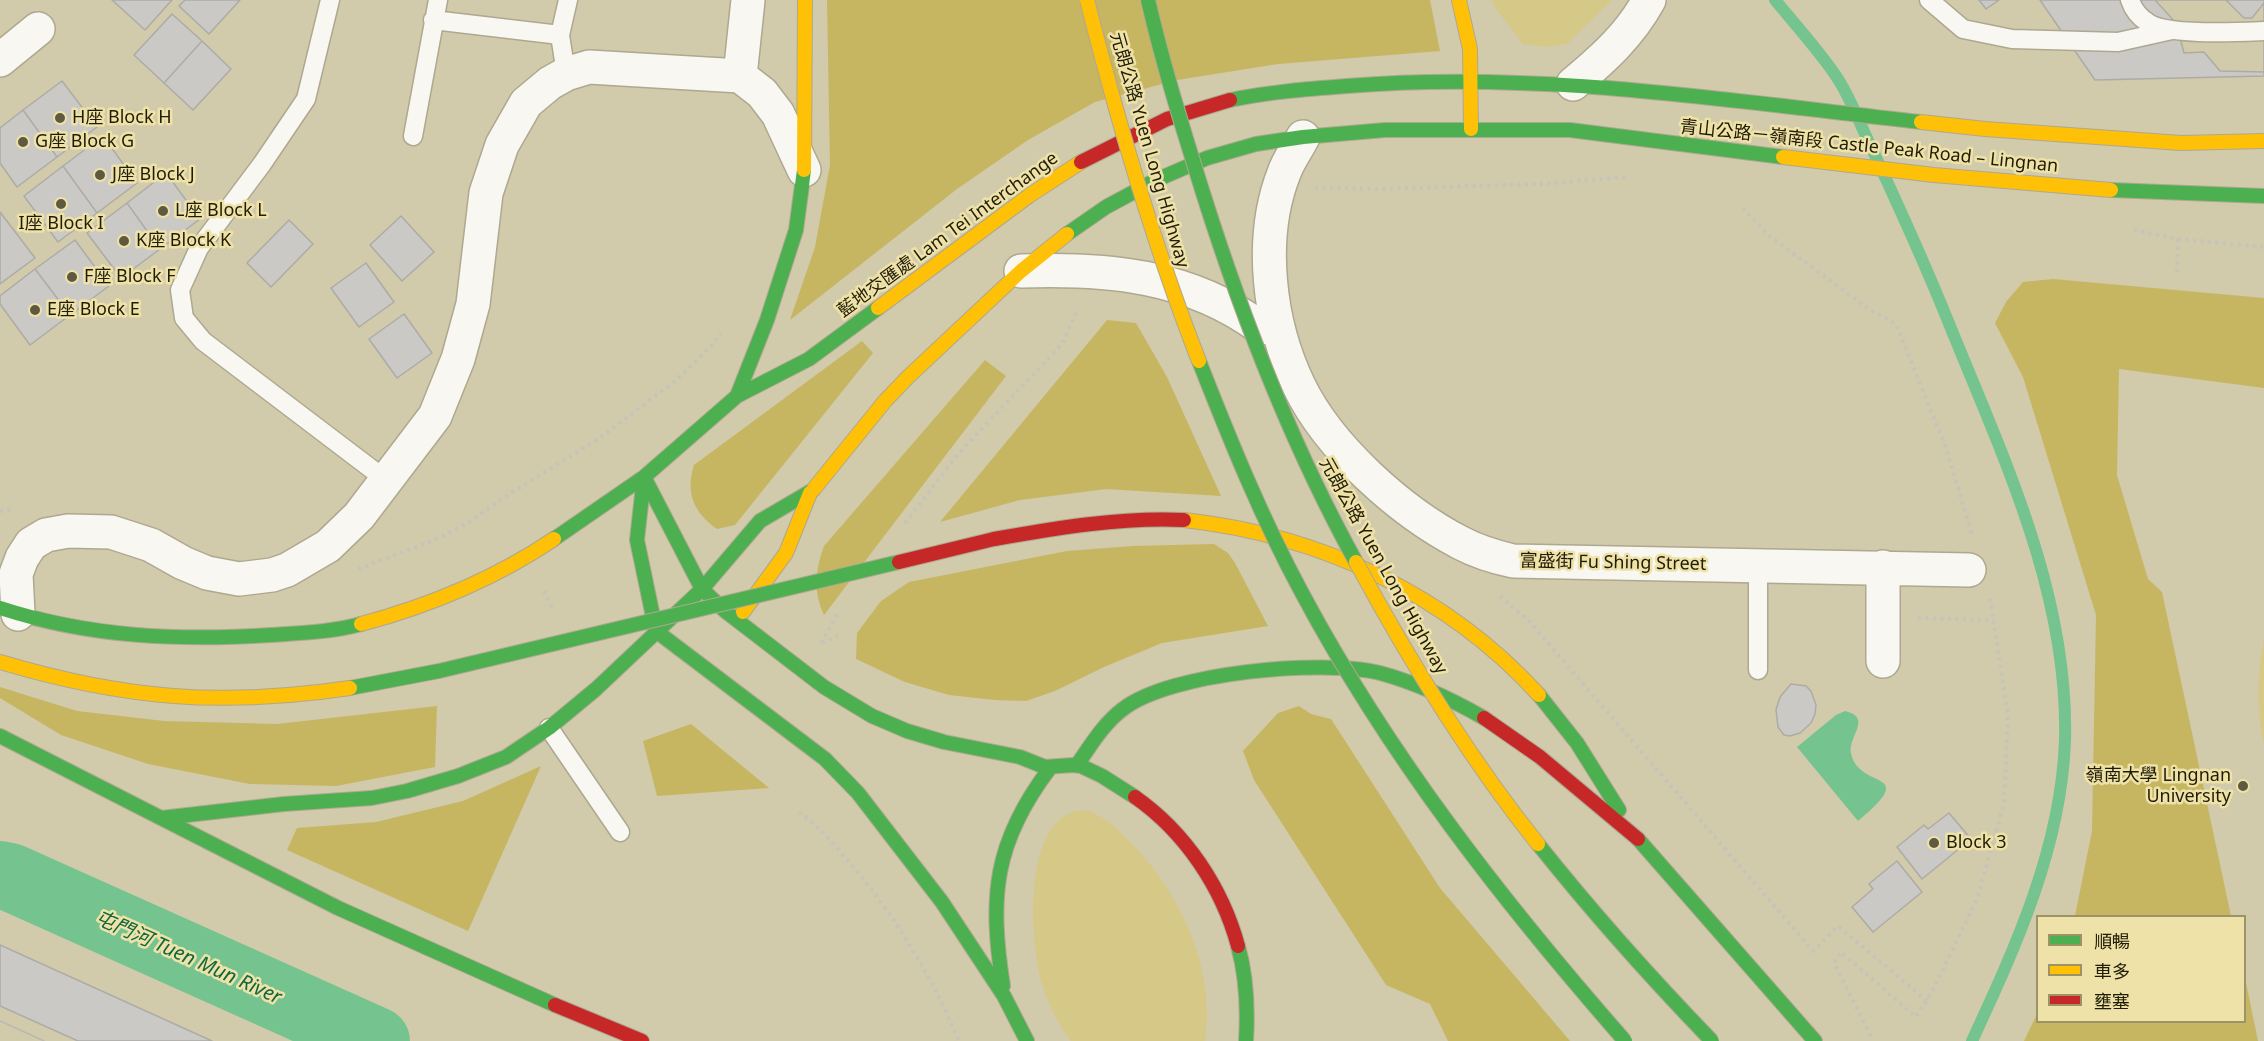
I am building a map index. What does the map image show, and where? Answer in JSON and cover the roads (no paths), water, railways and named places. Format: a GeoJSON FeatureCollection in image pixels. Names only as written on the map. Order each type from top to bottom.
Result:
{"type":"FeatureCollection","features":[{"type":"Feature","properties":{"kind":"main road","name":"藍地交匯處 Lam Tei Interchange"},"geometry":{"type":"LineString","coordinates":[[737,396],[767,320],[796,230],[804,170],[805,0]]}},
{"type":"Feature","properties":{"kind":"main road","name":"元朗公路 Yuen Long Highway"},"geometry":{"type":"LineString","coordinates":[[1087,0],[1134,175],[1195,353],[1269,526],[1312,612],[1422,786],[1490,880],[1565,974],[1625,1041]]}},
{"type":"Feature","properties":{"kind":"main road","name":"元朗公路 Yuen Long Highway"},"geometry":{"type":"LineString","coordinates":[[1148,0],[1161,56],[1186,139],[1217,239],[1250,332],[1300,453],[1339,531],[1389,621],[1442,706],[1530,833],[1655,982],[1712,1041]]}},
{"type":"Feature","properties":{"kind":"main road"},"geometry":{"type":"LineString","coordinates":[[737,620],[786,553],[810,493],[885,401],[1021,271],[1058,240],[1106,207],[1156,180],[1208,158],[1256,144],[1303,137],[1385,130],[1471,129],[1470,49],[1459,0]]}},
{"type":"Feature","properties":{"kind":"main road","name":"藍地交匯處 Lam Tei Interchange"},"geometry":{"type":"LineString","coordinates":[[9,611],[92,630],[157,638],[226,638],[300,633],[350,627],[400,614],[470,585],[531,554],[644,477],[737,396],[809,359],[1030,195],[1113,144],[1167,119],[1221,102],[1268,92],[1391,82],[1470,81]]}},
{"type":"Feature","properties":{"kind":"main road","name":"青山公路－嶺南段 Castle Peak Road – Lingnan"},"geometry":{"type":"LineString","coordinates":[[1470,81],[1573,84],[1985,129],[2173,143],[2264,141]]}},
{"type":"Feature","properties":{"kind":"main road","name":"青山公路－嶺南段 Castle Peak Road – Lingnan"},"geometry":{"type":"LineString","coordinates":[[1471,129],[1570,130],[1783,158],[1989,181],[2180,196],[2264,196]]}},
{"type":"Feature","properties":{"kind":"main road"},"geometry":{"type":"LineString","coordinates":[[644,477],[702,589],[800,672],[837,698],[874,718],[920,736],[960,747],[1022,758],[1050,768],[1077,765],[1131,794],[1155,812],[1187,846],[1215,887],[1233,923],[1247,990],[1246,1041]]}},
{"type":"Feature","properties":{"kind":"main road"},"geometry":{"type":"LineString","coordinates":[[644,477],[637,540],[656,631],[825,759],[858,793],[942,902],[1004,996],[1027,1041]]}},
{"type":"Feature","properties":{"kind":"main road"},"geometry":{"type":"LineString","coordinates":[[161,818],[285,804],[338,802],[407,791],[458,776],[506,756],[549,728],[596,689],[702,589],[760,521],[810,493]]}},
{"type":"Feature","properties":{"kind":"main road"},"geometry":{"type":"LineString","coordinates":[[0,663],[91,685],[153,695],[203,699],[263,698],[320,693],[440,671],[994,538],[1101,522],[1153,519],[1204,523],[1245,530],[1299,544],[1346,561],[1424,599],[1494,653],[1548,706],[1576,741],[1637,838]]}},
{"type":"Feature","properties":{"kind":"main road"},"geometry":{"type":"LineString","coordinates":[[1077,765],[1109,721],[1130,704],[1155,692],[1223,676],[1301,668],[1340,668],[1378,673],[1410,683],[1474,711],[1546,761],[1637,838],[1815,1041]]}},
{"type":"Feature","properties":{"kind":"main road"},"geometry":{"type":"LineString","coordinates":[[0,736],[280,881],[540,999],[642,1041]]}},
{"type":"Feature","properties":{"kind":"main road"},"geometry":{"type":"LineString","coordinates":[[1004,996],[995,926],[995,901],[1003,852],[1020,808],[1050,768]]}},
{"type":"Feature","properties":{"kind":"street"},"geometry":{"type":"LineString","coordinates":[[740,76],[748,0]]}},
{"type":"Feature","properties":{"kind":"street"},"geometry":{"type":"LineString","coordinates":[[1573,84],[1615,48],[1649,0]]}},
{"type":"Feature","properties":{"kind":"street"},"geometry":{"type":"LineString","coordinates":[[0,60],[38,29]]}},
{"type":"Feature","properties":{"kind":"street"},"geometry":{"type":"LineString","coordinates":[[9,611],[16,574],[22,558],[32,544],[46,535],[68,531],[111,532],[151,544],[183,563],[207,573],[239,579],[272,574],[294,566],[328,546],[359,516],[435,416],[458,359],[473,304],[486,193],[502,145],[526,103],[550,83],[566,74],[589,67],[740,76],[762,93],[778,114],[804,170]]}},
{"type":"Feature","properties":{"kind":"street","name":"富盛街 Fu Shing Street"},"geometry":{"type":"LineString","coordinates":[[1303,137],[1284,172],[1276,200],[1270,238],[1271,293],[1284,345],[1300,388],[1326,429],[1364,471],[1393,498],[1427,523],[1460,543],[1496,557],[1521,562],[1883,567],[1978,580]]}},
{"type":"Feature","properties":{"kind":"street"},"geometry":{"type":"LineString","coordinates":[[1021,271],[1074,269],[1149,278],[1194,291],[1237,310],[1284,345]]}},
{"type":"Feature","properties":{"kind":"street"},"geometry":{"type":"LineString","coordinates":[[1882,661],[1883,567]]}},
{"type":"Feature","properties":{"kind":"lane"},"geometry":{"type":"LineString","coordinates":[[330,0],[306,99],[262,164],[199,248],[180,290],[184,318],[203,341],[386,480]]}},
{"type":"Feature","properties":{"kind":"lane"},"geometry":{"type":"LineString","coordinates":[[413,136],[438,0]]}},
{"type":"Feature","properties":{"kind":"lane"},"geometry":{"type":"LineString","coordinates":[[566,74],[561,35],[568,0]]}},
{"type":"Feature","properties":{"kind":"lane"},"geometry":{"type":"LineString","coordinates":[[1929,0],[1963,29],[2012,39],[2118,42],[2172,30]]}},
{"type":"Feature","properties":{"kind":"lane"},"geometry":{"type":"LineString","coordinates":[[2130,0],[2133,8],[2148,24],[2172,30],[2264,32]]}},
{"type":"Feature","properties":{"kind":"lane"},"geometry":{"type":"LineString","coordinates":[[433,20],[561,35]]}},
{"type":"Feature","properties":{"kind":"lane"},"geometry":{"type":"LineString","coordinates":[[1758,566],[1758,670]]}},
{"type":"Feature","properties":{"kind":"lane"},"geometry":{"type":"LineString","coordinates":[[549,728],[620,832]]}},
{"type":"Feature","properties":{"kind":"waterway"},"geometry":{"type":"LineString","coordinates":[[1775,0],[1824,59],[1843,87],[1913,238],[2011,477],[2045,581],[2056,633],[2063,687],[2065,741],[2062,781],[2055,820],[2034,896],[2005,969],[1972,1041]]}},
{"type":"Feature","properties":{"kind":"waterway","name":"屯門河 Tuen Mun River"},"geometry":{"type":"LineString","coordinates":[[0,875],[10,877],[376,1041]]}},
{"type":"Feature","properties":{"kind":"tram line"},"geometry":{"type":"LineString","coordinates":[[0,1021],[44,1041]]}},
{"type":"Feature","properties":{"kind":"place","name":"H座 Block H"},"geometry":{"type":"Point","coordinates":[60,118]}},
{"type":"Feature","properties":{"kind":"place","name":"G座 Block G"},"geometry":{"type":"Point","coordinates":[23,142]}},
{"type":"Feature","properties":{"kind":"place","name":"J座 Block J"},"geometry":{"type":"Point","coordinates":[100,175]}},
{"type":"Feature","properties":{"kind":"place","name":"I座 Block I"},"geometry":{"type":"Point","coordinates":[61,204]}},
{"type":"Feature","properties":{"kind":"place","name":"L座 Block L"},"geometry":{"type":"Point","coordinates":[163,211]}},
{"type":"Feature","properties":{"kind":"place","name":"K座 Block K"},"geometry":{"type":"Point","coordinates":[124,241]}},
{"type":"Feature","properties":{"kind":"place","name":"F座 Block F"},"geometry":{"type":"Point","coordinates":[72,277]}},
{"type":"Feature","properties":{"kind":"place","name":"E座 Block E"},"geometry":{"type":"Point","coordinates":[35,310]}},
{"type":"Feature","properties":{"kind":"place","name":"嶺南大學 Lingnan University"},"geometry":{"type":"Point","coordinates":[2243,786]}},
{"type":"Feature","properties":{"kind":"place","name":"Block 3"},"geometry":{"type":"Point","coordinates":[1934,843]}}]}
